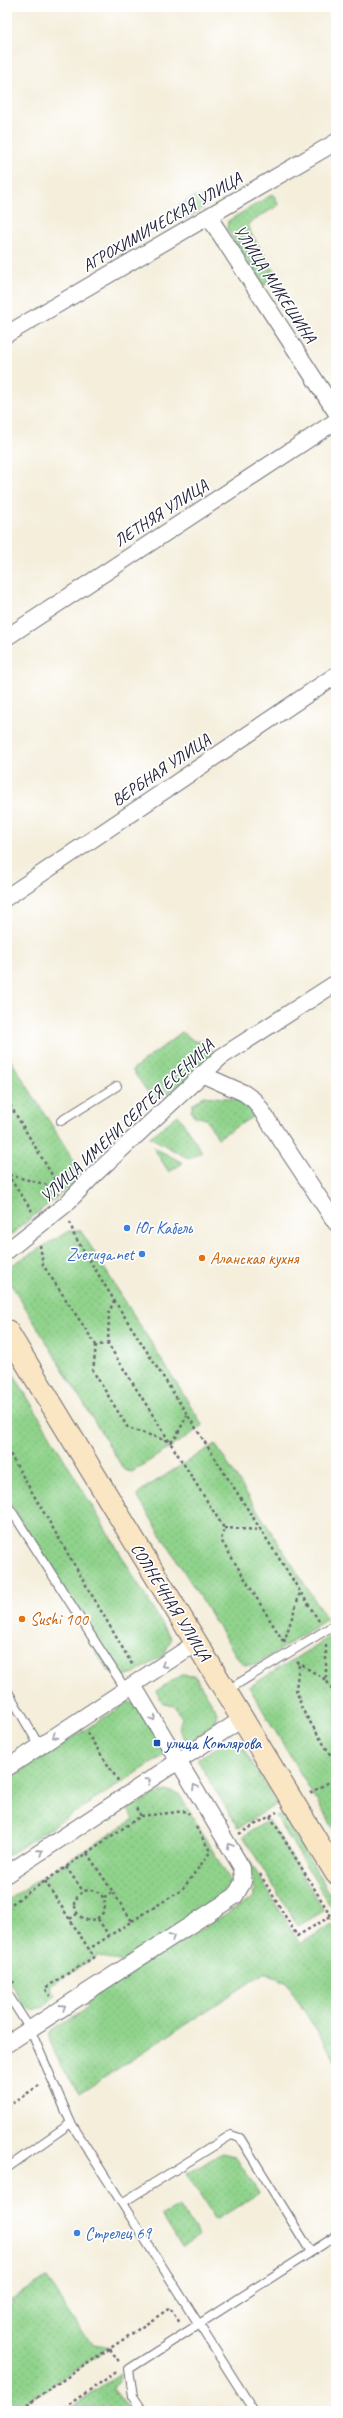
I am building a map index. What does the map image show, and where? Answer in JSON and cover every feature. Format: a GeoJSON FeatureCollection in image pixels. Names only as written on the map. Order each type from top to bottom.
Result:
{"type":"FeatureCollection","features":[{"type":"Feature","properties":{"kind":"main road","name":"СОЛНЕЧНАЯ УЛИЦА"},"geometry":{"type":"LineString","coordinates":[[7,1331],[336,1873]]}},
{"type":"Feature","properties":{"kind":"street","name":"АГРОХИМИЧЕСКАЯ УЛИЦА"},"geometry":{"type":"LineString","coordinates":[[7,334],[336,142]]}},
{"type":"Feature","properties":{"kind":"street","name":"УЛИЦА МИКЕШИНА"},"geometry":{"type":"LineString","coordinates":[[209,217],[336,412]]}},
{"type":"Feature","properties":{"kind":"street","name":"ЛЕТНЯЯ УЛИЦА"},"geometry":{"type":"LineString","coordinates":[[7,637],[336,421]]}},
{"type":"Feature","properties":{"kind":"street","name":"ВЕРБНАЯ УЛИЦА"},"geometry":{"type":"LineString","coordinates":[[7,898],[336,675]]}},
{"type":"Feature","properties":{"kind":"street","name":"УЛИЦА ИМЕНИ СЕРГЕЯ ЕСЕНИНА"},"geometry":{"type":"LineString","coordinates":[[7,1252],[66,1205],[95,1174],[201,1074],[241,1043],[336,983]]}},
{"type":"Feature","properties":{"kind":"street"},"geometry":{"type":"LineString","coordinates":[[201,1074],[244,1093],[255,1101],[336,1223]]}},
{"type":"Feature","properties":{"kind":"street"},"geometry":{"type":"LineString","coordinates":[[7,1768],[196,1643]]}},
{"type":"Feature","properties":{"kind":"street"},"geometry":{"type":"LineString","coordinates":[[7,2044],[235,1896],[243,1882],[242,1868],[227,1841],[133,1685]]}},
{"type":"Feature","properties":{"kind":"street"},"geometry":{"type":"LineString","coordinates":[[7,1874],[242,1719]]}},
{"type":"Feature","properties":{"kind":"lane"},"geometry":{"type":"LineString","coordinates":[[61,1121],[117,1086]]}},
{"type":"Feature","properties":{"kind":"lane"},"geometry":{"type":"LineString","coordinates":[[7,1504],[133,1685]]}},
{"type":"Feature","properties":{"kind":"lane"},"geometry":{"type":"LineString","coordinates":[[225,1691],[336,1624]]}},
{"type":"Feature","properties":{"kind":"lane"},"geometry":{"type":"LineString","coordinates":[[7,1690],[40,1746]]}},
{"type":"Feature","properties":{"kind":"lane"},"geometry":{"type":"LineString","coordinates":[[7,1993],[30,2029],[72,2123],[254,2411]]}},
{"type":"Feature","properties":{"kind":"lane"},"geometry":{"type":"LineString","coordinates":[[7,2168],[72,2123]]}},
{"type":"Feature","properties":{"kind":"lane"},"geometry":{"type":"LineString","coordinates":[[122,2203],[231,2135],[240,2138],[311,2252]]}},
{"type":"Feature","properties":{"kind":"lane"},"geometry":{"type":"LineString","coordinates":[[143,2411],[133,2396],[129,2369],[198,2323],[336,2236]]}},
{"type":"Feature","properties":{"kind":"path"},"geometry":{"type":"LineString","coordinates":[[7,1100],[60,1188],[74,1235],[187,1416],[320,1622],[326,1644],[326,1680]]}},
{"type":"Feature","properties":{"kind":"path"},"geometry":{"type":"LineString","coordinates":[[8,1174],[60,1188]]}},
{"type":"Feature","properties":{"kind":"path"},"geometry":{"type":"LineString","coordinates":[[8,1174],[35,1216],[43,1265],[96,1345],[93,1371],[128,1428],[171,1442]]}},
{"type":"Feature","properties":{"kind":"path"},"geometry":{"type":"LineString","coordinates":[[114,1300],[109,1312],[108,1344],[224,1528],[221,1540],[290,1652],[299,1665],[326,1680],[336,1695]]}},
{"type":"Feature","properties":{"kind":"path"},"geometry":{"type":"LineString","coordinates":[[96,1345],[108,1344]]}},
{"type":"Feature","properties":{"kind":"path"},"geometry":{"type":"LineString","coordinates":[[171,1442],[176,1437],[187,1416]]}},
{"type":"Feature","properties":{"kind":"path"},"geometry":{"type":"LineString","coordinates":[[7,1449],[133,1685]]}},
{"type":"Feature","properties":{"kind":"path"},"geometry":{"type":"LineString","coordinates":[[224,1528],[261,1530]]}},
{"type":"Feature","properties":{"kind":"path"},"geometry":{"type":"LineString","coordinates":[[284,1642],[301,1593]]}},
{"type":"Feature","properties":{"kind":"path"},"geometry":{"type":"LineString","coordinates":[[299,1665],[296,1689],[302,1709],[336,1764]]}},
{"type":"Feature","properties":{"kind":"path"},"geometry":{"type":"LineString","coordinates":[[79,1721],[141,1816]]}},
{"type":"Feature","properties":{"kind":"path"},"geometry":{"type":"LineString","coordinates":[[315,1790],[336,1778]]}},
{"type":"Feature","properties":{"kind":"path"},"geometry":{"type":"LineString","coordinates":[[89,1949],[182,1890],[210,1851],[281,1810]]}},
{"type":"Feature","properties":{"kind":"path"},"geometry":{"type":"LineString","coordinates":[[7,1907],[141,1816],[187,1811],[191,1818]]}},
{"type":"Feature","properties":{"kind":"path"},"geometry":{"type":"LineString","coordinates":[[270,1816],[336,1925]]}},
{"type":"Feature","properties":{"kind":"path"},"geometry":{"type":"LineString","coordinates":[[195,1824],[210,1851]]}},
{"type":"Feature","properties":{"kind":"path"},"geometry":{"type":"LineString","coordinates":[[87,1853],[132,1921]]}},
{"type":"Feature","properties":{"kind":"path"},"geometry":{"type":"LineString","coordinates":[[66,1867],[83,1891]]}},
{"type":"Feature","properties":{"kind":"path"},"geometry":{"type":"LineString","coordinates":[[257,1869],[297,1936],[330,1916]]}},
{"type":"Feature","properties":{"kind":"path"},"geometry":{"type":"LineString","coordinates":[[45,1881],[94,1957],[45,1988],[51,1998],[47,2002]]}},
{"type":"Feature","properties":{"kind":"path"},"geometry":{"type":"LineString","coordinates":[[83,1891],[98,1891],[104,1898],[106,1904],[104,1914],[98,1919],[89,1921],[77,1914],[74,1907],[76,1898],[83,1891]]}},
{"type":"Feature","properties":{"kind":"path"},"geometry":{"type":"LineString","coordinates":[[104,1898],[113,1892]]}},
{"type":"Feature","properties":{"kind":"path"},"geometry":{"type":"LineString","coordinates":[[70,1919],[77,1914]]}},
{"type":"Feature","properties":{"kind":"path"},"geometry":{"type":"LineString","coordinates":[[98,1919],[109,1936]]}},
{"type":"Feature","properties":{"kind":"path"},"geometry":{"type":"LineString","coordinates":[[7,1971],[19,1990]]}},
{"type":"Feature","properties":{"kind":"path"},"geometry":{"type":"LineString","coordinates":[[7,2106],[51,2077]]}},
{"type":"Feature","properties":{"kind":"path"},"geometry":{"type":"LineString","coordinates":[[17,2411],[170,2308],[182,2327]]}},
{"type":"Feature","properties":{"kind":"path"},"geometry":{"type":"LineString","coordinates":[[110,2349],[123,2368]]}},
{"type":"Feature","properties":{"kind":"green space"},"geometry":{"type":"Polygon","coordinates":[[[273,194],[279,205],[249,223],[249,230],[278,277],[263,286],[227,229],[228,221],[273,194]]]}},
{"type":"Feature","properties":{"kind":"green space"},"geometry":{"type":"Polygon","coordinates":[[[201,195],[206,204],[204,207],[191,217],[180,219],[176,213],[178,206],[195,196],[197,198],[201,195]]]}},
{"type":"Feature","properties":{"kind":"green space"},"geometry":{"type":"Polygon","coordinates":[[[182,1032],[194,1041],[205,1042],[213,1052],[211,1064],[155,1102],[132,1070],[182,1032]]]}},
{"type":"Feature","properties":{"kind":"green space"},"geometry":{"type":"Polygon","coordinates":[[[7,1054],[83,1175],[7,1238],[7,1054]]]}},
{"type":"Feature","properties":{"kind":"green space"},"geometry":{"type":"Polygon","coordinates":[[[204,1096],[237,1099],[257,1114],[218,1138],[206,1119],[194,1116],[191,1112],[193,1104],[204,1096]]]}},
{"type":"Feature","properties":{"kind":"green space"},"geometry":{"type":"Polygon","coordinates":[[[178,1115],[202,1152],[189,1159],[150,1137],[178,1115]]]}},
{"type":"Feature","properties":{"kind":"green space"},"geometry":{"type":"Polygon","coordinates":[[[153,1147],[183,1163],[169,1172],[153,1147]]]}},
{"type":"Feature","properties":{"kind":"green space"},"geometry":{"type":"Polygon","coordinates":[[[69,1231],[81,1231],[202,1424],[200,1428],[132,1472],[124,1470],[8,1279],[10,1266],[69,1231]]]}},
{"type":"Feature","properties":{"kind":"green space"},"geometry":{"type":"Polygon","coordinates":[[[7,1363],[171,1639],[164,1655],[134,1674],[123,1677],[107,1670],[7,1497],[7,1363]]]}},
{"type":"Feature","properties":{"kind":"green space"},"geometry":{"type":"Polygon","coordinates":[[[215,1444],[327,1619],[256,1665],[245,1665],[239,1660],[137,1496],[142,1490],[215,1444]]]}},
{"type":"Feature","properties":{"kind":"green space"},"geometry":{"type":"Polygon","coordinates":[[[336,1633],[336,1833],[249,1687],[336,1633]]]}},
{"type":"Feature","properties":{"kind":"green space"},"geometry":{"type":"Polygon","coordinates":[[[181,1675],[195,1676],[217,1712],[214,1725],[191,1741],[185,1740],[178,1728],[182,1718],[175,1706],[163,1704],[156,1691],[181,1675]]]}},
{"type":"Feature","properties":{"kind":"green space"},"geometry":{"type":"Polygon","coordinates":[[[129,1702],[137,1705],[165,1751],[163,1756],[7,1856],[7,1779],[129,1702]]]}},
{"type":"Feature","properties":{"kind":"green space"},"geometry":{"type":"Polygon","coordinates":[[[234,1742],[243,1748],[277,1804],[238,1828],[197,1759],[223,1744],[234,1742]]]}},
{"type":"Feature","properties":{"kind":"green space"},"geometry":{"type":"Polygon","coordinates":[[[169,1791],[179,1794],[231,1882],[231,1894],[123,1962],[98,1956],[49,1986],[55,1995],[44,2007],[32,2010],[24,2006],[7,1978],[7,1900],[134,1819],[128,1809],[160,1792],[169,1791]]]}},
{"type":"Feature","properties":{"kind":"green space"},"geometry":{"type":"Polygon","coordinates":[[[281,1813],[336,1903],[336,1915],[276,1816],[281,1813]]]}},
{"type":"Feature","properties":{"kind":"green space"},"geometry":{"type":"Polygon","coordinates":[[[269,1820],[324,1911],[298,1926],[243,1836],[269,1820]]]}},
{"type":"Feature","properties":{"kind":"green space"},"geometry":{"type":"Polygon","coordinates":[[[237,1840],[300,1944],[332,1924],[336,1931],[336,2062],[286,1982],[264,1973],[79,2094],[56,2056],[50,2032],[88,2007],[83,2000],[254,1897],[253,1880],[231,1843],[237,1840]]]}},
{"type":"Feature","properties":{"kind":"green space"},"geometry":{"type":"Polygon","coordinates":[[[222,2153],[235,2156],[259,2193],[216,2220],[187,2174],[222,2153]]]}},
{"type":"Feature","properties":{"kind":"green space"},"geometry":{"type":"Polygon","coordinates":[[[179,2205],[199,2236],[182,2247],[162,2215],[179,2205]]]}},
{"type":"Feature","properties":{"kind":"green space"},"geometry":{"type":"Polygon","coordinates":[[[47,2278],[84,2335],[95,2344],[110,2347],[13,2411],[7,2411],[7,2308],[13,2304],[10,2300],[47,2278]]]}},
{"type":"Feature","properties":{"kind":"green space"},"geometry":{"type":"Polygon","coordinates":[[[120,2373],[118,2384],[113,2388],[129,2411],[66,2411],[120,2373]]]}},
{"type":"Feature","properties":{"kind":"place","name":"Юг Кабель"},"geometry":{"type":"Point","coordinates":[127,1228]}},
{"type":"Feature","properties":{"kind":"place","name":"Zveruga.net"},"geometry":{"type":"Point","coordinates":[142,1254]}},
{"type":"Feature","properties":{"kind":"place","name":"Аланская кухня"},"geometry":{"type":"Point","coordinates":[202,1258]}},
{"type":"Feature","properties":{"kind":"place","name":"Sushi 100"},"geometry":{"type":"Point","coordinates":[22,1619]}},
{"type":"Feature","properties":{"kind":"place","name":"улица Котлярова"},"geometry":{"type":"Point","coordinates":[157,1743]}},
{"type":"Feature","properties":{"kind":"place","name":"Стрелец 69"},"geometry":{"type":"Point","coordinates":[77,2233]}}]}
